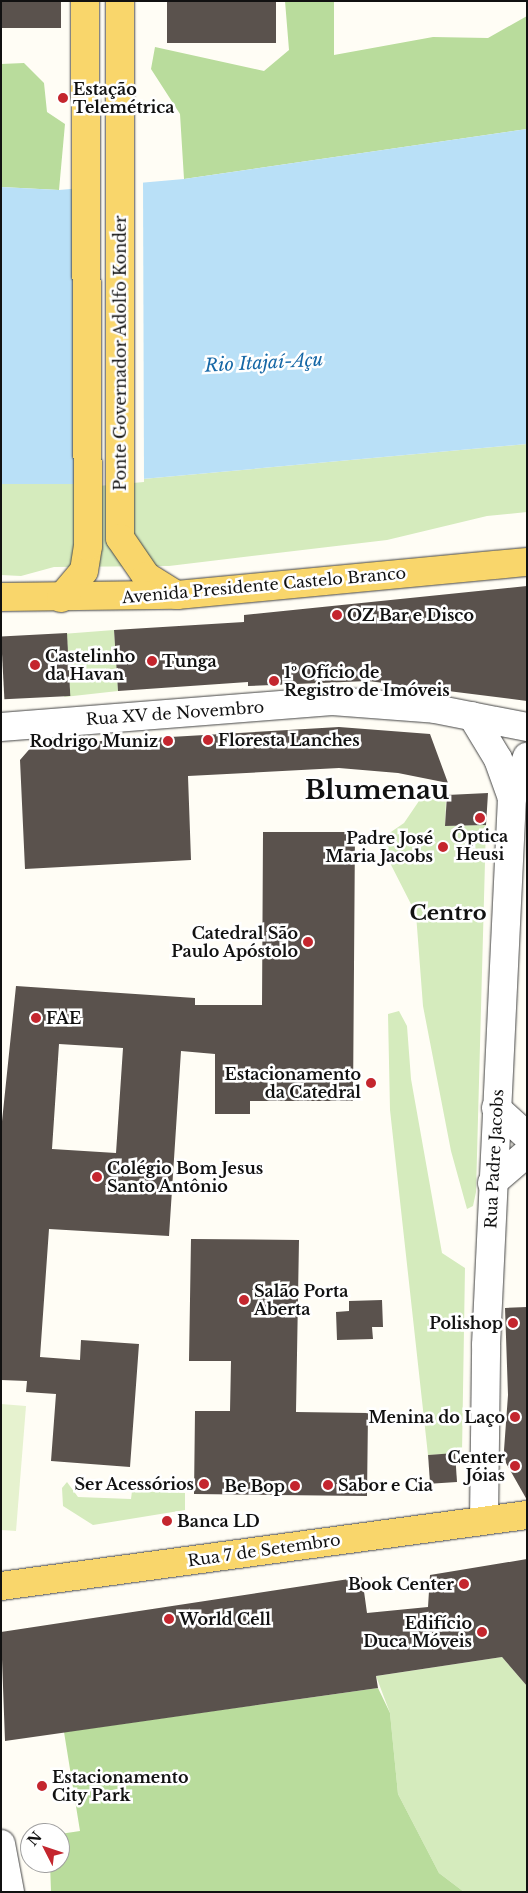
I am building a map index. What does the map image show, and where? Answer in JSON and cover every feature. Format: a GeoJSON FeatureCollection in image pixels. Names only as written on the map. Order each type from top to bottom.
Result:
{"type":"FeatureCollection","features":[{"type":"Feature","properties":{"kind":"main road","name":"Ponte Governador Adolfo Konder"},"geometry":{"type":"LineString","coordinates":[[61,598],[84,571],[88,546],[85,1]]}},
{"type":"Feature","properties":{"kind":"main road","name":"Ponte Governador Adolfo Konder"},"geometry":{"type":"LineString","coordinates":[[120,1],[120,538],[146,576],[177,594]]}},
{"type":"Feature","properties":{"kind":"main road","name":"Avenida Presidente Castelo Branco"},"geometry":{"type":"LineString","coordinates":[[1,597],[61,598],[177,594],[527,562]]}},
{"type":"Feature","properties":{"kind":"main road","name":"Rua 7 de Setembro"},"geometry":{"type":"LineString","coordinates":[[1,1586],[527,1515]]}},
{"type":"Feature","properties":{"kind":"street","name":"Rua XV de Novembro"},"geometry":{"type":"LineString","coordinates":[[1,726],[332,701],[472,716],[527,727]]}},
{"type":"Feature","properties":{"kind":"street","name":"Rua Padre Jacobs"},"geometry":{"type":"LineString","coordinates":[[472,716],[498,758],[512,798]]}},
{"type":"Feature","properties":{"kind":"street"},"geometry":{"type":"LineString","coordinates":[[1,726],[1,735]]}},
{"type":"Feature","properties":{"kind":"street","name":"Rua Padre Jacobs"},"geometry":{"type":"LineString","coordinates":[[484,1520],[492,1183],[512,798],[527,756]]}},
{"type":"Feature","properties":{"kind":"street"},"geometry":{"type":"LineString","coordinates":[[496,1108],[527,1136]]}},
{"type":"Feature","properties":{"kind":"street"},"geometry":{"type":"LineString","coordinates":[[492,1183],[527,1153]]}},
{"type":"Feature","properties":{"kind":"street"},"geometry":{"type":"LineString","coordinates":[[1,1844],[10,1892]]}},
{"type":"Feature","properties":{"kind":"green space"},"geometry":{"type":"Polygon","coordinates":[[[285,1],[334,1],[334,55],[433,37],[488,38],[527,16],[527,129],[184,179],[180,114],[151,69],[155,47],[264,71],[289,50],[285,1]]]}},
{"type":"Feature","properties":{"kind":"green space"},"geometry":{"type":"Polygon","coordinates":[[[24,63],[44,83],[47,112],[65,124],[59,190],[1,187],[1,64],[24,63]]]}},
{"type":"Feature","properties":{"kind":"green space"},"geometry":{"type":"Polygon","coordinates":[[[527,444],[527,512],[487,516],[387,540],[169,566],[54,567],[21,576],[1,575],[1,484],[87,484],[527,444]]]}},
{"type":"Feature","properties":{"kind":"green space"},"geometry":{"type":"Polygon","coordinates":[[[114,630],[118,691],[64,697],[70,688],[67,637],[62,634],[114,630]]]}},
{"type":"Feature","properties":{"kind":"green space"},"geometry":{"type":"Polygon","coordinates":[[[421,798],[446,798],[445,826],[486,825],[476,1192],[473,1206],[467,1209],[451,1151],[423,1006],[416,914],[386,855],[388,834],[404,823],[421,798]]]}},
{"type":"Feature","properties":{"kind":"green space"},"geometry":{"type":"Polygon","coordinates":[[[399,1011],[407,1026],[411,1079],[442,1253],[465,1268],[462,1453],[428,1455],[390,1110],[388,1014],[399,1011]]]}},
{"type":"Feature","properties":{"kind":"green space"},"geometry":{"type":"Polygon","coordinates":[[[1,1404],[26,1406],[16,1531],[1,1530],[1,1404]]]}},
{"type":"Feature","properties":{"kind":"green space"},"geometry":{"type":"Polygon","coordinates":[[[67,1482],[78,1497],[131,1499],[132,1491],[185,1493],[185,1510],[93,1525],[63,1506],[62,1488],[67,1482]]]}},
{"type":"Feature","properties":{"kind":"green space"},"geometry":{"type":"Polygon","coordinates":[[[502,1657],[527,1686],[527,1892],[464,1892],[439,1873],[398,1794],[390,1713],[376,1676],[502,1657]]]}},
{"type":"Feature","properties":{"kind":"green space"},"geometry":{"type":"Polygon","coordinates":[[[378,1688],[390,1713],[398,1794],[439,1873],[464,1892],[51,1892],[50,1873],[70,1873],[70,1832],[80,1831],[64,1732],[378,1688]]]}},
{"type":"Feature","properties":{"kind":"water","name":"Rio Itajaí-Açu"},"geometry":{"type":"Polygon","coordinates":[[[527,129],[527,444],[87,484],[1,484],[1,187],[59,190],[184,179],[527,129]]]}},
{"type":"Feature","properties":{"kind":"pier"},"geometry":{"type":"Polygon","coordinates":[[[143,180],[144,482],[87,487],[73,186],[143,180]]]}},
{"type":"Feature","properties":{"kind":"building"},"geometry":{"type":"Polygon","coordinates":[[[1,1],[61,1],[61,28],[1,28],[1,1]]]}},
{"type":"Feature","properties":{"kind":"building"},"geometry":{"type":"Polygon","coordinates":[[[167,1],[276,1],[276,43],[167,43],[167,1]]]}},
{"type":"Feature","properties":{"kind":"building"},"geometry":{"type":"Polygon","coordinates":[[[527,586],[527,701],[368,681],[248,686],[248,682],[118,691],[114,630],[244,622],[244,615],[527,586]]]}},
{"type":"Feature","properties":{"kind":"building","name":"Castelinho da Havan"},"geometry":{"type":"Polygon","coordinates":[[[67,633],[70,696],[4,699],[1,636],[67,633]]]}},
{"type":"Feature","properties":{"kind":"building"},"geometry":{"type":"Polygon","coordinates":[[[339,727],[430,734],[448,783],[398,773],[339,768],[188,776],[191,860],[25,869],[20,760],[33,745],[339,727]]]}},
{"type":"Feature","properties":{"kind":"building"},"geometry":{"type":"Polygon","coordinates":[[[488,793],[486,825],[445,826],[447,795],[488,793]]]}},
{"type":"Feature","properties":{"kind":"building"},"geometry":{"type":"Polygon","coordinates":[[[263,832],[355,832],[353,1101],[250,1101],[250,1114],[215,1114],[215,1054],[181,1051],[169,1236],[49,1229],[40,1357],[80,1360],[81,1340],[139,1344],[130,1467],[51,1461],[56,1394],[26,1392],[27,1381],[1,1380],[1,1131],[16,986],[195,998],[195,1005],[262,1005],[263,832]],[[59,1044],[52,1149],[116,1153],[123,1048],[59,1044]]]}},
{"type":"Feature","properties":{"kind":"building"},"geometry":{"type":"Polygon","coordinates":[[[191,1239],[299,1240],[296,1412],[368,1413],[367,1496],[194,1494],[195,1411],[230,1411],[231,1361],[189,1361],[191,1239]]]}},
{"type":"Feature","properties":{"kind":"building"},"geometry":{"type":"Polygon","coordinates":[[[382,1300],[383,1327],[372,1327],[373,1339],[337,1340],[336,1312],[349,1311],[349,1301],[382,1300]]]}},
{"type":"Feature","properties":{"kind":"building"},"geometry":{"type":"Polygon","coordinates":[[[527,1307],[527,1500],[506,1463],[504,1450],[508,1395],[505,1308],[527,1307]]]}},
{"type":"Feature","properties":{"kind":"building"},"geometry":{"type":"Polygon","coordinates":[[[455,1453],[457,1482],[430,1484],[428,1455],[455,1453]]]}},
{"type":"Feature","properties":{"kind":"building"},"geometry":{"type":"Polygon","coordinates":[[[527,1559],[527,1686],[502,1657],[376,1676],[378,1688],[5,1741],[1,1632],[362,1577],[367,1613],[428,1607],[430,1575],[527,1559]]]}},
{"type":"Feature","properties":{"kind":"place","name":"Estação Telemétrica"},"geometry":{"type":"Point","coordinates":[63,98]}},
{"type":"Feature","properties":{"kind":"place","name":"OZ Bar e Disco"},"geometry":{"type":"Point","coordinates":[337,615]}},
{"type":"Feature","properties":{"kind":"place","name":"Tunga"},"geometry":{"type":"Point","coordinates":[152,661]}},
{"type":"Feature","properties":{"kind":"place","name":"Castelinho da Havan"},"geometry":{"type":"Point","coordinates":[35,665]}},
{"type":"Feature","properties":{"kind":"place","name":"1º Ofício de Registro de Imóveis"},"geometry":{"type":"Point","coordinates":[274,681]}},
{"type":"Feature","properties":{"kind":"place","name":"Floresta Lanches"},"geometry":{"type":"Point","coordinates":[208,740]}},
{"type":"Feature","properties":{"kind":"place","name":"Rodrigo Muniz"},"geometry":{"type":"Point","coordinates":[168,741]}},
{"type":"Feature","properties":{"kind":"place","name":"Óptica Heusi"},"geometry":{"type":"Point","coordinates":[480,818]}},
{"type":"Feature","properties":{"kind":"place","name":"Padre José Maria Jacobs"},"geometry":{"type":"Point","coordinates":[443,847]}},
{"type":"Feature","properties":{"kind":"place","name":"Catedral São Paulo Apóstolo"},"geometry":{"type":"Point","coordinates":[308,942]}},
{"type":"Feature","properties":{"kind":"place","name":"FAE"},"geometry":{"type":"Point","coordinates":[36,1018]}},
{"type":"Feature","properties":{"kind":"place","name":"Estacionamento da Catedral"},"geometry":{"type":"Point","coordinates":[371,1083]}},
{"type":"Feature","properties":{"kind":"place","name":"Colégio Bom Jesus Santo Antônio"},"geometry":{"type":"Point","coordinates":[97,1177]}},
{"type":"Feature","properties":{"kind":"place","name":"Salão Porta Aberta"},"geometry":{"type":"Point","coordinates":[244,1300]}},
{"type":"Feature","properties":{"kind":"place","name":"Polishop"},"geometry":{"type":"Point","coordinates":[513,1323]}},
{"type":"Feature","properties":{"kind":"place","name":"Menina do Laço"},"geometry":{"type":"Point","coordinates":[515,1417]}},
{"type":"Feature","properties":{"kind":"place","name":"Center Jóias"},"geometry":{"type":"Point","coordinates":[515,1466]}},
{"type":"Feature","properties":{"kind":"place","name":"Ser Acessórios"},"geometry":{"type":"Point","coordinates":[204,1484]}},
{"type":"Feature","properties":{"kind":"place","name":"Sabor e Cia"},"geometry":{"type":"Point","coordinates":[328,1485]}},
{"type":"Feature","properties":{"kind":"place","name":"Be Bop"},"geometry":{"type":"Point","coordinates":[295,1486]}},
{"type":"Feature","properties":{"kind":"place","name":"Banca LD"},"geometry":{"type":"Point","coordinates":[167,1521]}},
{"type":"Feature","properties":{"kind":"place","name":"Book Center"},"geometry":{"type":"Point","coordinates":[464,1584]}},
{"type":"Feature","properties":{"kind":"place","name":"World Cell"},"geometry":{"type":"Point","coordinates":[169,1619]}},
{"type":"Feature","properties":{"kind":"place","name":"Edifício Duca Móveis"},"geometry":{"type":"Point","coordinates":[482,1632]}},
{"type":"Feature","properties":{"kind":"place","name":"Estacionamento City Park"},"geometry":{"type":"Point","coordinates":[42,1786]}},
{"type":"Feature","properties":{"kind":"district","name":"Blumenau"},"geometry":{"type":"Point","coordinates":[377,791]}},
{"type":"Feature","properties":{"kind":"district","name":"Centro"},"geometry":{"type":"Point","coordinates":[448,913]}}]}
